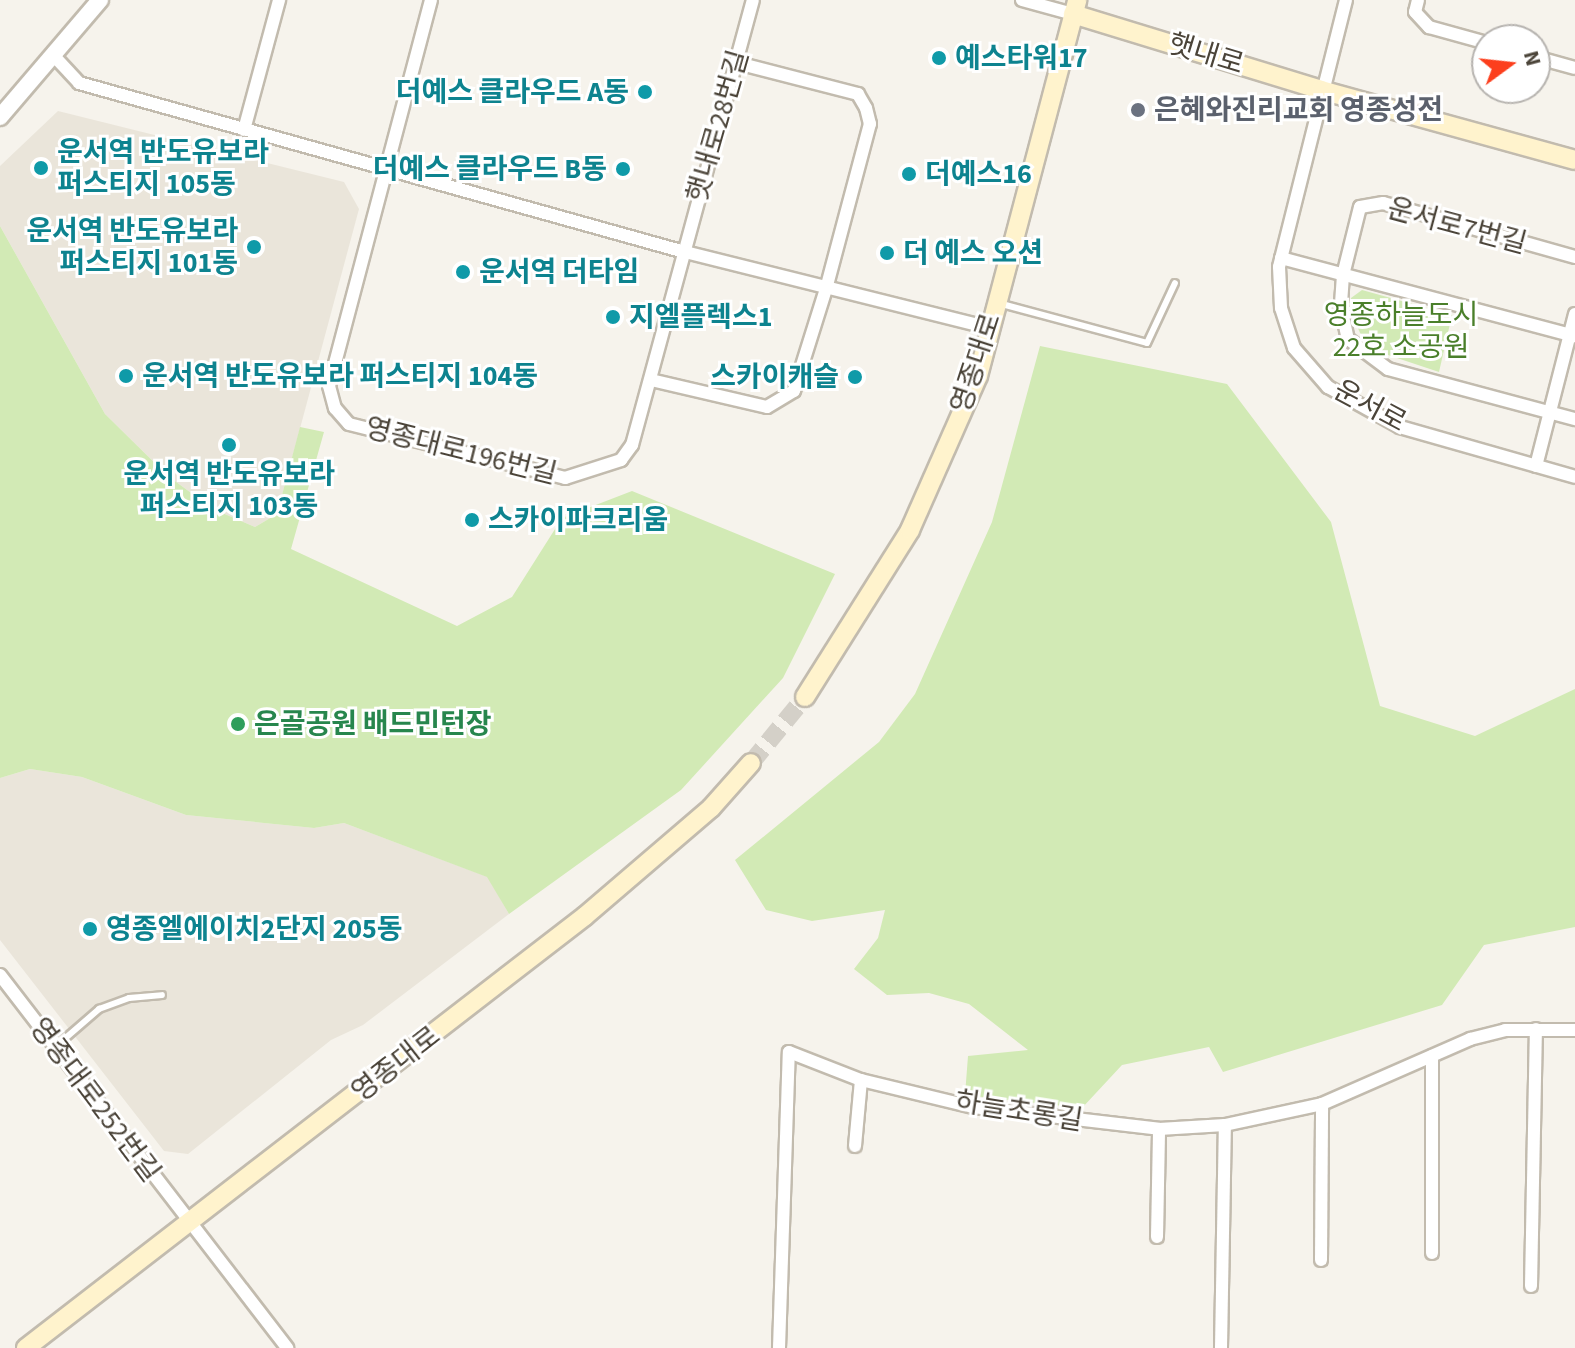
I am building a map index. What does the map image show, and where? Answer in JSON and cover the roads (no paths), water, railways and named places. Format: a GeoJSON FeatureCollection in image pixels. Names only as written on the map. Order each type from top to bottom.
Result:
{"type":"FeatureCollection","features":[{"type":"Feature","properties":{"kind":"main road","name":"햇내로"},"geometry":{"type":"LineString","coordinates":[[1075,7],[1321,90],[1575,160]]}},
{"type":"Feature","properties":{"kind":"main road","name":"영종대로"},"geometry":{"type":"LineString","coordinates":[[805,697],[910,530],[978,376],[1075,7]]}},
{"type":"Feature","properties":{"kind":"main road","name":"영종대로"},"geometry":{"type":"LineString","coordinates":[[26,1348],[585,916],[711,808],[751,763]]}},
{"type":"Feature","properties":{"kind":"street"},"geometry":{"type":"LineString","coordinates":[[0,117],[55,57],[100,0]]}},
{"type":"Feature","properties":{"kind":"street"},"geometry":{"type":"LineString","coordinates":[[244,130],[279,0]]}},
{"type":"Feature","properties":{"kind":"street"},"geometry":{"type":"LineString","coordinates":[[385,168],[431,0]]}},
{"type":"Feature","properties":{"kind":"street","name":"햇내로28번길"},"geometry":{"type":"LineString","coordinates":[[681,251],[753,0]]}},
{"type":"Feature","properties":{"kind":"street","name":"햇내로"},"geometry":{"type":"LineString","coordinates":[[1022,0],[1075,7]]}},
{"type":"Feature","properties":{"kind":"street","name":"운서로"},"geometry":{"type":"LineString","coordinates":[[1346,0],[1281,258],[1281,308],[1294,348],[1328,387],[1400,427],[1575,477]]}},
{"type":"Feature","properties":{"kind":"street"},"geometry":{"type":"LineString","coordinates":[[1418,0],[1415,12],[1429,27],[1471,39]]}},
{"type":"Feature","properties":{"kind":"street"},"geometry":{"type":"LineString","coordinates":[[55,57],[79,83],[681,251],[989,328]]}},
{"type":"Feature","properties":{"kind":"street"},"geometry":{"type":"LineString","coordinates":[[1551,61],[1575,68]]}},
{"type":"Feature","properties":{"kind":"street"},"geometry":{"type":"LineString","coordinates":[[651,380],[767,407],[794,391],[826,289],[870,124],[866,108],[858,94],[737,63]]}},
{"type":"Feature","properties":{"kind":"street","name":"영종대로196번길"},"geometry":{"type":"LineString","coordinates":[[385,168],[329,386],[335,408],[349,424],[565,478],[621,460],[632,445],[651,380],[681,251]]}},
{"type":"Feature","properties":{"kind":"street","name":"운서로7번길"},"geometry":{"type":"LineString","coordinates":[[1575,257],[1383,203],[1360,207],[1343,275],[1341,307],[1348,339],[1388,369],[1575,419]]}},
{"type":"Feature","properties":{"kind":"street"},"geometry":{"type":"LineString","coordinates":[[1281,258],[1572,336]]}},
{"type":"Feature","properties":{"kind":"street"},"geometry":{"type":"LineString","coordinates":[[1536,466],[1572,336],[1575,314]]}},
{"type":"Feature","properties":{"kind":"street","name":"영종대로252번길"},"geometry":{"type":"LineString","coordinates":[[0,975],[189,1225],[287,1348]]}},
{"type":"Feature","properties":{"kind":"street"},"geometry":{"type":"LineString","coordinates":[[1531,1286],[1536,1029]]}},
{"type":"Feature","properties":{"kind":"street","name":"하늘초롱길"},"geometry":{"type":"LineString","coordinates":[[779,1348],[789,1052],[861,1080],[973,1107],[1159,1129],[1225,1125],[1322,1104],[1432,1056],[1505,1030],[1575,1030]]}},
{"type":"Feature","properties":{"kind":"street"},"geometry":{"type":"LineString","coordinates":[[1432,1056],[1432,1253]]}},
{"type":"Feature","properties":{"kind":"street"},"geometry":{"type":"LineString","coordinates":[[855,1146],[861,1080]]}},
{"type":"Feature","properties":{"kind":"street"},"geometry":{"type":"LineString","coordinates":[[1321,1260],[1322,1104]]}},
{"type":"Feature","properties":{"kind":"street"},"geometry":{"type":"LineString","coordinates":[[1221,1348],[1225,1125]]}},
{"type":"Feature","properties":{"kind":"street"},"geometry":{"type":"LineString","coordinates":[[1157,1237],[1159,1129]]}},
{"type":"Feature","properties":{"kind":"lane"},"geometry":{"type":"LineString","coordinates":[[996,302],[1147,343],[1175,283]]}},
{"type":"Feature","properties":{"kind":"lane"},"geometry":{"type":"LineString","coordinates":[[54,1048],[99,1009],[129,998],[162,995]]}},
{"type":"Feature","properties":{"kind":"tunnel"},"geometry":{"type":"LineString","coordinates":[[751,763],[805,697]]}},
{"type":"Feature","properties":{"kind":"place","name":"예스타워17"},"geometry":{"type":"Point","coordinates":[939,58]}},
{"type":"Feature","properties":{"kind":"place","name":"더예스 클라우드 A동"},"geometry":{"type":"Point","coordinates":[645,92]}},
{"type":"Feature","properties":{"kind":"place","name":"은혜와진리교회 영종성전"},"geometry":{"type":"Point","coordinates":[1138,110]}},
{"type":"Feature","properties":{"kind":"place","name":"운서역 반도유보라 퍼스티지 105동"},"geometry":{"type":"Point","coordinates":[41,168]}},
{"type":"Feature","properties":{"kind":"place","name":"더예스 클라우드 B동"},"geometry":{"type":"Point","coordinates":[623,169]}},
{"type":"Feature","properties":{"kind":"place","name":"더예스16"},"geometry":{"type":"Point","coordinates":[909,174]}},
{"type":"Feature","properties":{"kind":"place","name":"운서역 반도유보라 퍼스티지 101동"},"geometry":{"type":"Point","coordinates":[254,247]}},
{"type":"Feature","properties":{"kind":"place","name":"더 예스 오션"},"geometry":{"type":"Point","coordinates":[887,253]}},
{"type":"Feature","properties":{"kind":"place","name":"운서역 더타임"},"geometry":{"type":"Point","coordinates":[463,272]}},
{"type":"Feature","properties":{"kind":"place","name":"지엘플렉스1"},"geometry":{"type":"Point","coordinates":[613,317]}},
{"type":"Feature","properties":{"kind":"place","name":"운서역 반도유보라 퍼스티지 104동"},"geometry":{"type":"Point","coordinates":[126,376]}},
{"type":"Feature","properties":{"kind":"place","name":"스카이캐슬"},"geometry":{"type":"Point","coordinates":[855,377]}},
{"type":"Feature","properties":{"kind":"place","name":"운서역 반도유보라 퍼스티지 103동"},"geometry":{"type":"Point","coordinates":[229,445]}},
{"type":"Feature","properties":{"kind":"place","name":"스카이파크리움"},"geometry":{"type":"Point","coordinates":[472,520]}},
{"type":"Feature","properties":{"kind":"place","name":"은골공원 배드민턴장"},"geometry":{"type":"Point","coordinates":[238,724]}},
{"type":"Feature","properties":{"kind":"place","name":"영종엘에이치2단지 205동"},"geometry":{"type":"Point","coordinates":[90,929]}},
{"type":"Feature","properties":{"kind":"park label","name":"영종하늘도시 22호 소공원"},"geometry":{"type":"Point","coordinates":[1401,331]}}]}
